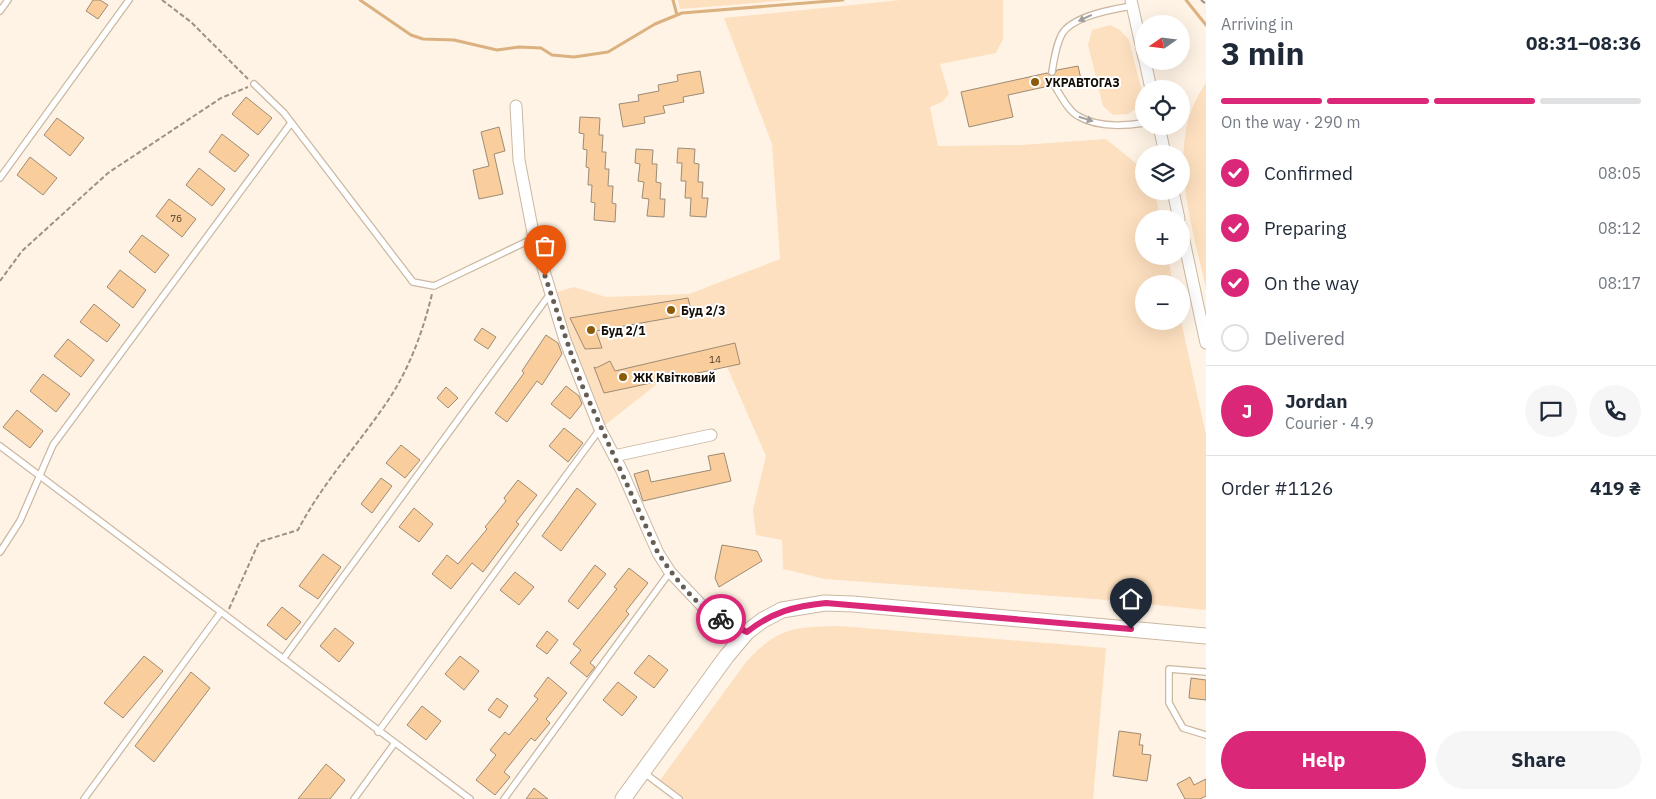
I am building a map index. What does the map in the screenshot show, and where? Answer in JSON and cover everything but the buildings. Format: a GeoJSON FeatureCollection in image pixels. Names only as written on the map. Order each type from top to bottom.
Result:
{"type":"FeatureCollection","features":[{"type":"Feature","properties":{"kind":"main road"},"geometry":{"type":"LineString","coordinates":[[623,799],[726,657],[747,632],[762,620],[782,610],[826,603],[1206,636]]}},
{"type":"Feature","properties":{"kind":"street"},"geometry":{"type":"LineString","coordinates":[[1132,3],[1135,17]]}},
{"type":"Feature","properties":{"kind":"street"},"geometry":{"type":"LineString","coordinates":[[516,106],[519,160],[534,238],[574,366],[600,429],[614,456],[642,521],[670,572],[706,610],[747,632]]}},
{"type":"Feature","properties":{"kind":"street"},"geometry":{"type":"LineString","coordinates":[[1189,265],[1206,343]]}},
{"type":"Feature","properties":{"kind":"street"},"geometry":{"type":"LineString","coordinates":[[614,456],[711,435]]}},
{"type":"Feature","properties":{"kind":"lane"},"geometry":{"type":"LineString","coordinates":[[0,11],[8,0]]}},
{"type":"Feature","properties":{"kind":"lane"},"geometry":{"type":"LineString","coordinates":[[0,178],[129,0]]}},
{"type":"Feature","properties":{"kind":"lane"},"geometry":{"type":"LineString","coordinates":[[1052,72],[1062,32],[1074,23],[1092,15],[1132,3]]}},
{"type":"Feature","properties":{"kind":"lane"},"geometry":{"type":"LineString","coordinates":[[254,84],[292,123],[413,282],[434,286],[534,238]]}},
{"type":"Feature","properties":{"kind":"lane"},"geometry":{"type":"LineString","coordinates":[[1054,85],[1077,116],[1099,123],[1126,126],[1135,124]]}},
{"type":"Feature","properties":{"kind":"lane"},"geometry":{"type":"LineString","coordinates":[[0,552],[20,521],[53,445],[292,123]]}},
{"type":"Feature","properties":{"kind":"lane"},"geometry":{"type":"LineString","coordinates":[[283,659],[550,294]]}},
{"type":"Feature","properties":{"kind":"lane"},"geometry":{"type":"LineString","coordinates":[[378,732],[600,429]]}},
{"type":"Feature","properties":{"kind":"lane"},"geometry":{"type":"LineString","coordinates":[[0,446],[40,474],[378,732],[470,799]]}},
{"type":"Feature","properties":{"kind":"lane"},"geometry":{"type":"LineString","coordinates":[[504,799],[670,572]]}},
{"type":"Feature","properties":{"kind":"lane"},"geometry":{"type":"LineString","coordinates":[[84,799],[223,614]]}},
{"type":"Feature","properties":{"kind":"lane"},"geometry":{"type":"LineString","coordinates":[[1206,672],[1169,669],[1169,703],[1183,728],[1206,735]]}},
{"type":"Feature","properties":{"kind":"lane"},"geometry":{"type":"LineString","coordinates":[[354,799],[394,744]]}},
{"type":"Feature","properties":{"kind":"lane"},"geometry":{"type":"LineString","coordinates":[[643,772],[679,799]]}},
{"type":"Feature","properties":{"kind":"path"},"geometry":{"type":"LineString","coordinates":[[0,280],[22,251],[108,173],[221,98],[254,84],[191,22],[162,0]]}},
{"type":"Feature","properties":{"kind":"path"},"geometry":{"type":"LineString","coordinates":[[1201,0],[1206,4]]}},
{"type":"Feature","properties":{"kind":"path"},"geometry":{"type":"LineString","coordinates":[[223,614],[259,542],[298,530],[314,499],[389,398],[421,336],[434,286]]}},
{"type":"Feature","properties":{"kind":"shaded area"},"geometry":{"type":"Polygon","coordinates":[[[678,0],[791,0],[680,9],[678,0]]]}},
{"type":"Feature","properties":{"kind":"shaded area"},"geometry":{"type":"Polygon","coordinates":[[[901,0],[1003,0],[1003,39],[996,53],[940,64],[949,94],[942,102],[930,107],[938,146],[1022,145],[1106,139],[1135,163],[1135,200],[1157,200],[1158,210],[1135,210],[1135,265],[1170,265],[1171,275],[1135,275],[1135,330],[1183,330],[1206,435],[1206,610],[1095,599],[825,579],[783,569],[782,540],[756,535],[753,510],[766,456],[720,351],[681,358],[657,384],[600,429],[550,294],[574,287],[606,297],[689,294],[780,259],[772,144],[724,18],[901,0]]]}},
{"type":"Feature","properties":{"kind":"shaded area"},"geometry":{"type":"Polygon","coordinates":[[[1110,25],[1120,30],[1129,40],[1139,80],[1135,80],[1135,110],[1128,114],[1113,115],[1103,106],[1088,45],[1092,30],[1110,25]]]}},
{"type":"Feature","properties":{"kind":"shaded area"},"geometry":{"type":"Polygon","coordinates":[[[1206,83],[1206,289],[1187,200],[1190,200],[1190,145],[1184,145],[1186,135],[1190,135],[1190,117],[1193,106],[1206,83]]]}},
{"type":"Feature","properties":{"kind":"shaded area"},"geometry":{"type":"Polygon","coordinates":[[[840,626],[1106,648],[1093,799],[679,799],[658,783],[746,662],[758,650],[778,635],[788,631],[810,627],[840,626]]]}},
{"type":"Feature","properties":{"kind":"waterway"},"geometry":{"type":"LineString","coordinates":[[360,0],[411,35],[423,39],[454,40],[497,50],[519,47],[541,48],[552,55],[574,57],[608,52],[655,24],[682,13],[843,0]]}},
{"type":"Feature","properties":{"kind":"waterway"},"geometry":{"type":"LineString","coordinates":[[673,0],[677,15]]}},
{"type":"Feature","properties":{"kind":"waterway"},"geometry":{"type":"LineString","coordinates":[[1186,0],[1206,25]]}},
{"type":"Feature","properties":{"kind":"way so far"},"geometry":{"type":"LineString","coordinates":[[545,276],[581,383],[600,429],[621,469],[642,521],[658,553],[670,572],[706,610],[721,619]]}},
{"type":"Feature","properties":{"kind":"place","name":"УКРАВТОГАЗ"},"geometry":{"type":"Point","coordinates":[1035,82]}},
{"type":"Feature","properties":{"kind":"place","name":"Буд 2/3"},"geometry":{"type":"Point","coordinates":[671,310]}},
{"type":"Feature","properties":{"kind":"place","name":"Буд 2/1"},"geometry":{"type":"Point","coordinates":[591,330]}},
{"type":"Feature","properties":{"kind":"place","name":"ЖК Квітковий"},"geometry":{"type":"Point","coordinates":[623,377]}},
{"type":"Feature","properties":{"kind":"route"},"geometry":{"type":"LineString","coordinates":[[721,619],[747,632],[762,620],[782,610],[826,603],[1131,629]]}}]}
